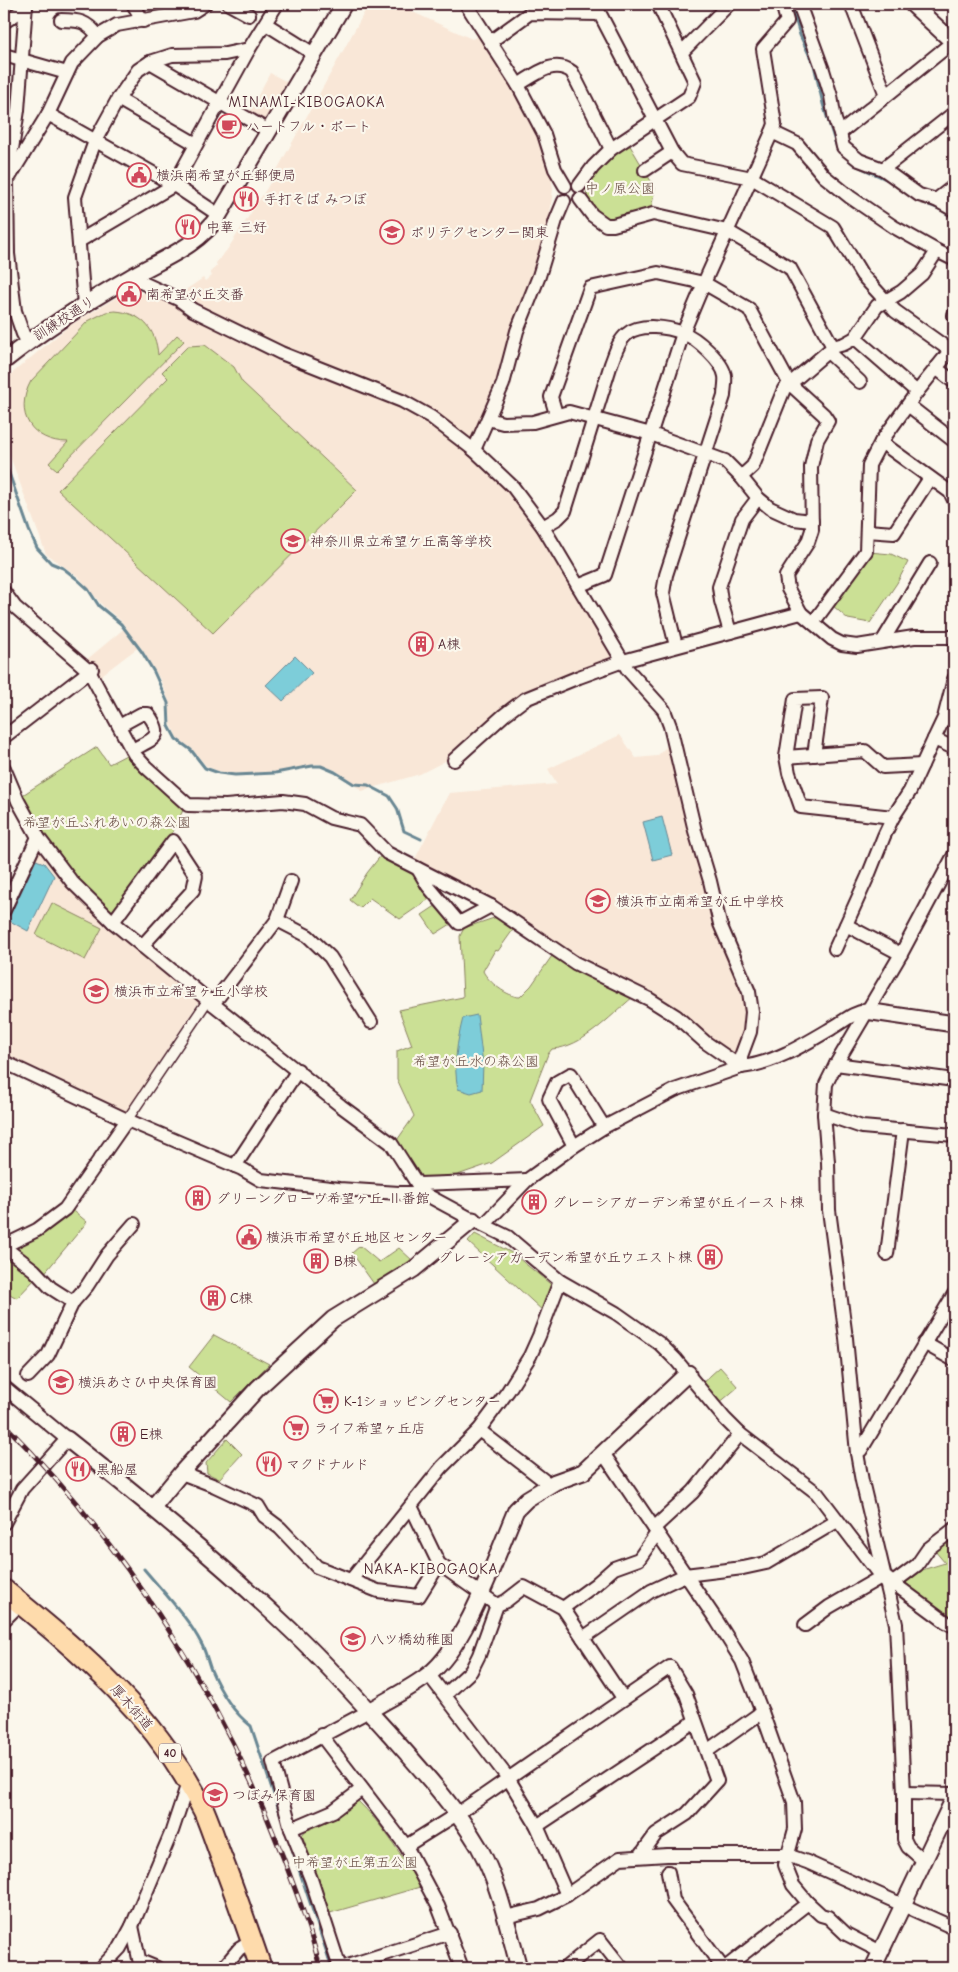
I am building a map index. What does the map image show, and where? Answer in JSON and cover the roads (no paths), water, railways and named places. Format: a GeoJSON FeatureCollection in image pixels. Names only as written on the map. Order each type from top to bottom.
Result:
{"type":"FeatureCollection","features":[{"type":"Feature","properties":{"kind":"main road","name":"厚木街道"},"geometry":{"type":"LineString","coordinates":[[4,1590],[101,1672],[131,1704],[166,1747],[204,1812],[261,1968]]}},
{"type":"Feature","properties":{"kind":"street"},"geometry":{"type":"LineString","coordinates":[[133,4],[143,21]]}},
{"type":"Feature","properties":{"kind":"street"},"geometry":{"type":"LineString","coordinates":[[5,182],[48,114],[72,63],[98,36],[117,25],[194,11],[205,4]]}},
{"type":"Feature","properties":{"kind":"street"},"geometry":{"type":"LineString","coordinates":[[228,4],[249,15]]}},
{"type":"Feature","properties":{"kind":"street"},"geometry":{"type":"LineString","coordinates":[[79,241],[174,185],[249,49],[278,4]]}},
{"type":"Feature","properties":{"kind":"street","name":"訓練校通り"},"geometry":{"type":"LineString","coordinates":[[4,361],[28,342],[84,304],[198,240],[220,215],[344,4]]}},
{"type":"Feature","properties":{"kind":"street"},"geometry":{"type":"LineString","coordinates":[[658,4],[695,82],[693,89],[689,97],[611,149],[593,167],[579,193],[574,203],[564,200],[561,194],[565,186],[574,183],[579,193],[592,215],[606,225],[613,226],[653,214],[727,231],[790,268],[831,349],[860,382]]}},
{"type":"Feature","properties":{"kind":"street"},"geometry":{"type":"LineString","coordinates":[[682,52],[729,4]]}},
{"type":"Feature","properties":{"kind":"street"},"geometry":{"type":"LineString","coordinates":[[578,586],[605,574],[683,333],[772,132],[774,124],[763,49],[787,21],[782,4]]}},
{"type":"Feature","properties":{"kind":"street"},"geometry":{"type":"LineString","coordinates":[[799,4],[823,70],[831,96],[834,120],[840,133],[843,147],[858,160],[883,169],[920,195],[936,200],[954,210]]}},
{"type":"Feature","properties":{"kind":"street"},"geometry":{"type":"LineString","coordinates":[[851,4],[886,95]]}},
{"type":"Feature","properties":{"kind":"street"},"geometry":{"type":"LineString","coordinates":[[840,133],[954,42],[912,4]]}},
{"type":"Feature","properties":{"kind":"street"},"geometry":{"type":"LineString","coordinates":[[469,5],[518,85],[544,134],[555,169],[565,186]]}},
{"type":"Feature","properties":{"kind":"street"},"geometry":{"type":"LineString","coordinates":[[4,22],[26,6]]}},
{"type":"Feature","properties":{"kind":"street"},"geometry":{"type":"LineString","coordinates":[[26,6],[18,110],[5,182],[8,254],[15,311],[23,334],[28,342]]}},
{"type":"Feature","properties":{"kind":"street"},"geometry":{"type":"LineString","coordinates":[[490,42],[530,14],[600,14],[655,121],[672,152],[682,164],[752,178],[833,227],[862,275],[887,300],[895,311],[952,349],[917,392],[881,442],[869,465],[866,550],[813,623]]}},
{"type":"Feature","properties":{"kind":"street"},"geometry":{"type":"LineString","coordinates":[[61,20],[79,20],[92,28],[98,36]]}},
{"type":"Feature","properties":{"kind":"street"},"geometry":{"type":"LineString","coordinates":[[266,24],[314,54]]}},
{"type":"Feature","properties":{"kind":"street"},"geometry":{"type":"LineString","coordinates":[[84,304],[75,198],[95,141],[118,100],[138,70],[150,62],[172,56],[225,54],[249,49]]}},
{"type":"Feature","properties":{"kind":"street"},"geometry":{"type":"LineString","coordinates":[[4,55],[67,73]]}},
{"type":"Feature","properties":{"kind":"street"},"geometry":{"type":"LineString","coordinates":[[150,62],[269,131]]}},
{"type":"Feature","properties":{"kind":"street"},"geometry":{"type":"LineString","coordinates":[[518,85],[552,66],[564,66],[572,72],[611,149]]}},
{"type":"Feature","properties":{"kind":"street"},"geometry":{"type":"LineString","coordinates":[[118,100],[196,144]]}},
{"type":"Feature","properties":{"kind":"street"},"geometry":{"type":"LineString","coordinates":[[48,114],[174,185],[220,215]]}},
{"type":"Feature","properties":{"kind":"street"},"geometry":{"type":"LineString","coordinates":[[883,169],[954,114]]}},
{"type":"Feature","properties":{"kind":"street"},"geometry":{"type":"LineString","coordinates":[[772,132],[797,144],[824,176],[850,198],[894,227],[937,251],[951,258],[954,252]]}},
{"type":"Feature","properties":{"kind":"street"},"geometry":{"type":"LineString","coordinates":[[645,170],[672,152]]}},
{"type":"Feature","properties":{"kind":"street"},"geometry":{"type":"LineString","coordinates":[[936,200],[954,186]]}},
{"type":"Feature","properties":{"kind":"street"},"geometry":{"type":"LineString","coordinates":[[474,450],[503,384],[517,331],[539,276],[564,200]]}},
{"type":"Feature","properties":{"kind":"street"},"geometry":{"type":"LineString","coordinates":[[741,477],[753,466],[784,389],[789,383],[831,349],[855,338],[877,306],[901,292],[922,274],[937,251]]}},
{"type":"Feature","properties":{"kind":"street"},"geometry":{"type":"LineString","coordinates":[[556,414],[551,396],[590,288],[658,273],[704,283],[748,309],[789,383],[824,414],[828,421],[817,440],[811,467],[812,530],[808,542],[786,576],[788,589],[800,614],[832,640],[842,644],[857,646],[914,637],[954,637]]}},
{"type":"Feature","properties":{"kind":"street"},"geometry":{"type":"LineString","coordinates":[[130,277],[178,299],[193,310],[281,353],[402,400],[431,417],[474,450],[513,487],[543,527],[628,670],[664,710],[670,726],[720,924],[749,992],[752,1012],[750,1032],[741,1056],[740,1067]]}},
{"type":"Feature","properties":{"kind":"street"},"geometry":{"type":"LineString","coordinates":[[543,527],[558,518],[565,510],[618,345],[626,334],[638,328],[651,326],[683,333],[703,346],[716,360],[725,376],[724,396],[704,452],[666,575],[663,593],[676,646]]}},
{"type":"Feature","properties":{"kind":"street"},"geometry":{"type":"LineString","coordinates":[[855,338],[917,392]]}},
{"type":"Feature","properties":{"kind":"street"},"geometry":{"type":"LineString","coordinates":[[936,368],[954,382]]}},
{"type":"Feature","properties":{"kind":"street"},"geometry":{"type":"LineString","coordinates":[[908,405],[954,441]]}},
{"type":"Feature","properties":{"kind":"street"},"geometry":{"type":"LineString","coordinates":[[488,418],[504,422],[533,422],[568,412],[651,434],[725,461],[758,498],[783,515],[794,519],[812,520]]}},
{"type":"Feature","properties":{"kind":"street"},"geometry":{"type":"LineString","coordinates":[[881,442],[950,492],[954,499]]}},
{"type":"Feature","properties":{"kind":"street"},"geometry":{"type":"LineString","coordinates":[[867,531],[894,533],[930,478]]}},
{"type":"Feature","properties":{"kind":"street"},"geometry":{"type":"LineString","coordinates":[[730,632],[719,587],[742,519],[758,498]]}},
{"type":"Feature","properties":{"kind":"street"},"geometry":{"type":"LineString","coordinates":[[882,642],[930,563]]}},
{"type":"Feature","properties":{"kind":"street"},"geometry":{"type":"LineString","coordinates":[[4,592],[15,607],[91,670],[132,750],[146,767],[188,805],[226,806],[283,801],[305,804],[330,818],[360,825],[387,853],[491,906],[575,963],[649,999],[676,1016],[705,1042],[740,1067]]}},
{"type":"Feature","properties":{"kind":"street"},"geometry":{"type":"LineString","coordinates":[[454,760],[504,715],[525,699],[623,661],[800,614]]}},
{"type":"Feature","properties":{"kind":"street"},"geometry":{"type":"LineString","coordinates":[[4,737],[91,670]]}},
{"type":"Feature","properties":{"kind":"street"},"geometry":{"type":"LineString","coordinates":[[835,950],[893,817],[910,791],[944,718],[954,679]]}},
{"type":"Feature","properties":{"kind":"street"},"geometry":{"type":"LineString","coordinates":[[814,755],[822,698],[795,699],[786,757],[789,773],[801,806],[893,817]]}},
{"type":"Feature","properties":{"kind":"street"},"geometry":{"type":"LineString","coordinates":[[119,726],[141,714],[148,714],[157,726],[157,733],[154,738],[132,750]]}},
{"type":"Feature","properties":{"kind":"street"},"geometry":{"type":"LineString","coordinates":[[934,739],[954,748]]}},
{"type":"Feature","properties":{"kind":"street"},"geometry":{"type":"LineString","coordinates":[[786,757],[865,751],[883,767],[922,765]]}},
{"type":"Feature","properties":{"kind":"street"},"geometry":{"type":"LineString","coordinates":[[4,768],[18,801],[38,837],[72,882],[113,922],[210,1002],[341,1106],[391,1143],[421,1189],[508,1237],[560,1281],[639,1328],[660,1344],[740,1434],[817,1493],[836,1522],[886,1579],[954,1626]]}},
{"type":"Feature","properties":{"kind":"street"},"geometry":{"type":"LineString","coordinates":[[4,910],[38,837]]}},
{"type":"Feature","properties":{"kind":"street"},"geometry":{"type":"LineString","coordinates":[[113,922],[173,840],[196,876],[193,890],[142,946]]}},
{"type":"Feature","properties":{"kind":"street"},"geometry":{"type":"LineString","coordinates":[[924,1861],[908,1847],[904,1839],[904,1793],[896,1624],[857,1454],[846,1338],[829,1210],[824,1114],[826,1084],[836,1064],[901,954],[954,855]]}},
{"type":"Feature","properties":{"kind":"street"},"geometry":{"type":"LineString","coordinates":[[418,869],[428,886],[460,923],[491,906]]}},
{"type":"Feature","properties":{"kind":"street"},"geometry":{"type":"LineString","coordinates":[[74,1302],[51,1288],[34,1270],[4,1246],[38,1230],[65,1208],[210,1002],[277,920],[291,881]]}},
{"type":"Feature","properties":{"kind":"street"},"geometry":{"type":"LineString","coordinates":[[277,920],[308,936],[330,956],[371,1022]]}},
{"type":"Feature","properties":{"kind":"street"},"geometry":{"type":"LineString","coordinates":[[846,925],[901,954]]}},
{"type":"Feature","properties":{"kind":"street"},"geometry":{"type":"LineString","coordinates":[[153,1507],[181,1472],[258,1388],[333,1319],[414,1269],[479,1222],[527,1180],[607,1125],[676,1090],[740,1067],[751,1066],[787,1053],[859,1012],[866,1011],[954,1024]]}},
{"type":"Feature","properties":{"kind":"street"},"geometry":{"type":"LineString","coordinates":[[4,1062],[127,1120],[235,1166],[261,1180],[358,1191],[421,1189],[527,1180]]}},
{"type":"Feature","properties":{"kind":"street"},"geometry":{"type":"LineString","coordinates":[[836,1064],[954,1080]]}},
{"type":"Feature","properties":{"kind":"street"},"geometry":{"type":"LineString","coordinates":[[235,1166],[298,1070]]}},
{"type":"Feature","properties":{"kind":"street"},"geometry":{"type":"LineString","coordinates":[[574,1146],[549,1098],[557,1082],[571,1074],[607,1125]]}},
{"type":"Feature","properties":{"kind":"street"},"geometry":{"type":"LineString","coordinates":[[824,1114],[862,1127],[954,1135]]}},
{"type":"Feature","properties":{"kind":"street"},"geometry":{"type":"LineString","coordinates":[[887,1254],[903,1130]]}},
{"type":"Feature","properties":{"kind":"street"},"geometry":{"type":"LineString","coordinates":[[28,1376],[48,1355],[74,1302],[107,1256],[134,1224]]}},
{"type":"Feature","properties":{"kind":"street"},"geometry":{"type":"LineString","coordinates":[[351,1580],[442,1467],[479,1430],[508,1391],[540,1336],[560,1281]]}},
{"type":"Feature","properties":{"kind":"street"},"geometry":{"type":"LineString","coordinates":[[857,1454],[889,1405],[954,1294]]}},
{"type":"Feature","properties":{"kind":"street"},"geometry":{"type":"LineString","coordinates":[[924,1343],[954,1360]]}},
{"type":"Feature","properties":{"kind":"street"},"geometry":{"type":"LineString","coordinates":[[450,1933],[340,1968],[291,1829],[273,1762],[369,1711],[430,1675],[458,1640],[516,1510],[527,1500],[550,1485],[583,1472],[688,1374]]}},
{"type":"Feature","properties":{"kind":"street"},"geometry":{"type":"LineString","coordinates":[[4,1388],[153,1507],[294,1632],[413,1760],[456,1814],[479,1847],[493,1878],[519,1968]]}},
{"type":"Feature","properties":{"kind":"street"},"geometry":{"type":"LineString","coordinates":[[479,1430],[550,1485]]}},
{"type":"Feature","properties":{"kind":"street"},"geometry":{"type":"LineString","coordinates":[[563,1608],[614,1568],[638,1559],[655,1530],[693,1492],[740,1434]]}},
{"type":"Feature","properties":{"kind":"street"},"geometry":{"type":"LineString","coordinates":[[4,1524],[22,1489],[67,1440]]}},
{"type":"Feature","properties":{"kind":"street"},"geometry":{"type":"LineString","coordinates":[[604,1453],[685,1575],[718,1620],[742,1661],[794,1802],[795,1829],[785,1865],[793,1885],[808,1903],[821,1914],[828,1917],[846,1934],[881,1952]]}},
{"type":"Feature","properties":{"kind":"street"},"geometry":{"type":"LineString","coordinates":[[181,1472],[258,1506],[264,1516],[280,1528],[317,1566],[378,1591],[419,1596],[439,1564]]}},
{"type":"Feature","properties":{"kind":"street"},"geometry":{"type":"LineString","coordinates":[[411,1506],[439,1564],[497,1605]]}},
{"type":"Feature","properties":{"kind":"street"},"geometry":{"type":"LineString","coordinates":[[583,1638],[651,1591],[685,1575],[743,1568],[766,1563],[836,1522]]}},
{"type":"Feature","properties":{"kind":"street"},"geometry":{"type":"LineString","coordinates":[[805,1625],[829,1607],[917,1565],[928,1549],[954,1529]]}},
{"type":"Feature","properties":{"kind":"street"},"geometry":{"type":"LineString","coordinates":[[445,1695],[471,1671],[497,1605],[506,1601],[524,1587],[563,1608],[623,1698]]}},
{"type":"Feature","properties":{"kind":"street"},"geometry":{"type":"LineString","coordinates":[[4,1620],[20,1604]]}},
{"type":"Feature","properties":{"kind":"street"},"geometry":{"type":"LineString","coordinates":[[406,1846],[456,1814],[670,1667],[686,1694],[708,1751],[717,1781],[687,1814],[656,1834],[640,1856]]}},
{"type":"Feature","properties":{"kind":"street"},"geometry":{"type":"LineString","coordinates":[[430,1675],[508,1778],[537,1826],[567,1894]]}},
{"type":"Feature","properties":{"kind":"street"},"geometry":{"type":"LineString","coordinates":[[708,1751],[762,1712]]}},
{"type":"Feature","properties":{"kind":"street"},"geometry":{"type":"LineString","coordinates":[[537,1826],[695,1721]]}},
{"type":"Feature","properties":{"kind":"street"},"geometry":{"type":"LineString","coordinates":[[322,1735],[406,1846],[438,1906],[462,1968]]}},
{"type":"Feature","properties":{"kind":"street"},"geometry":{"type":"LineString","coordinates":[[101,1968],[120,1948],[132,1926],[172,1831],[188,1783]]}},
{"type":"Feature","properties":{"kind":"street"},"geometry":{"type":"LineString","coordinates":[[291,1829],[333,1811],[362,1789]]}},
{"type":"Feature","properties":{"kind":"street"},"geometry":{"type":"LineString","coordinates":[[904,1793],[954,1794]]}},
{"type":"Feature","properties":{"kind":"street"},"geometry":{"type":"LineString","coordinates":[[873,1968],[954,1798]]}},
{"type":"Feature","properties":{"kind":"street"},"geometry":{"type":"LineString","coordinates":[[504,1917],[539,1909],[567,1894],[620,1858],[640,1856],[668,1864],[787,1855],[807,1862],[954,1928]]}},
{"type":"Feature","properties":{"kind":"street"},"geometry":{"type":"LineString","coordinates":[[668,1864],[673,1900],[724,1968],[808,1903]]}},
{"type":"Feature","properties":{"kind":"street"},"geometry":{"type":"LineString","coordinates":[[132,1926],[141,1965],[157,1968]]}},
{"type":"Feature","properties":{"kind":"street"},"geometry":{"type":"LineString","coordinates":[[565,1968],[600,1940],[622,1968]]}},
{"type":"Feature","properties":{"kind":"street"},"geometry":{"type":"LineString","coordinates":[[223,1968],[239,1949],[252,1941]]}},
{"type":"Feature","properties":{"kind":"water"},"geometry":{"type":"Polygon","coordinates":[[[295,656],[312,673],[283,701],[266,685],[295,656]]]}},
{"type":"Feature","properties":{"kind":"water"},"geometry":{"type":"Polygon","coordinates":[[[662,817],[672,855],[653,860],[643,822],[662,817]]]}},
{"type":"Feature","properties":{"kind":"water"},"geometry":{"type":"Polygon","coordinates":[[[36,860],[44,863],[54,876],[28,931],[8,920],[36,860]]]}},
{"type":"Feature","properties":{"kind":"water"},"geometry":{"type":"Polygon","coordinates":[[[477,1015],[483,1064],[482,1090],[471,1093],[458,1089],[456,1054],[463,1018],[477,1015]]]}},
{"type":"Feature","properties":{"kind":"waterway"},"geometry":{"type":"LineString","coordinates":[[791,4],[800,35],[814,65],[823,104],[837,148]]}},
{"type":"Feature","properties":{"kind":"waterway"},"geometry":{"type":"LineString","coordinates":[[849,160],[855,165],[890,181]]}},
{"type":"Feature","properties":{"kind":"waterway"},"geometry":{"type":"LineString","coordinates":[[917,200],[942,210],[954,219]]}},
{"type":"Feature","properties":{"kind":"waterway"},"geometry":{"type":"LineString","coordinates":[[4,459],[37,548],[51,563],[63,568],[77,579],[88,589],[99,606],[121,624],[154,672],[168,703],[169,726],[176,739],[191,750],[205,768],[219,773],[235,775],[275,773],[321,766],[354,784],[368,785],[389,796],[397,808],[404,831],[421,839]]}},
{"type":"Feature","properties":{"kind":"waterway"},"geometry":{"type":"LineString","coordinates":[[144,1569],[190,1625],[202,1645],[211,1670],[223,1693],[238,1714],[251,1726],[332,1968]]}},
{"type":"Feature","properties":{"kind":"railway"},"geometry":{"type":"LineString","coordinates":[[4,1424],[49,1471],[91,1521],[130,1573],[166,1626],[200,1682],[231,1739],[258,1797],[298,1898],[320,1968]]}},
{"type":"Feature","properties":{"kind":"place","name":"ハートフル・ポート"},"geometry":{"type":"Point","coordinates":[229,126]}},
{"type":"Feature","properties":{"kind":"place","name":"横浜南希望が丘郵便局"},"geometry":{"type":"Point","coordinates":[139,175]}},
{"type":"Feature","properties":{"kind":"place","name":"手打そば みつぼ"},"geometry":{"type":"Point","coordinates":[246,199]}},
{"type":"Feature","properties":{"kind":"place","name":"中華 三好"},"geometry":{"type":"Point","coordinates":[188,227]}},
{"type":"Feature","properties":{"kind":"place","name":"ポリテクセンター関東"},"geometry":{"type":"Point","coordinates":[392,232]}},
{"type":"Feature","properties":{"kind":"place","name":"南希望が丘交番"},"geometry":{"type":"Point","coordinates":[129,294]}},
{"type":"Feature","properties":{"kind":"place","name":"神奈川県立希望ケ丘高等学校"},"geometry":{"type":"Point","coordinates":[293,541]}},
{"type":"Feature","properties":{"kind":"place","name":"A棟"},"geometry":{"type":"Point","coordinates":[421,644]}},
{"type":"Feature","properties":{"kind":"place","name":"横浜市立南希望が丘中学校"},"geometry":{"type":"Point","coordinates":[598,901]}},
{"type":"Feature","properties":{"kind":"place","name":"横浜市立希望ヶ丘小学校"},"geometry":{"type":"Point","coordinates":[96,991]}},
{"type":"Feature","properties":{"kind":"place","name":"グリーングローヴ希望ヶ丘 Ⅱ番館"},"geometry":{"type":"Point","coordinates":[198,1198]}},
{"type":"Feature","properties":{"kind":"place","name":"グレーシアガーデン希望が丘イースト棟"},"geometry":{"type":"Point","coordinates":[534,1202]}},
{"type":"Feature","properties":{"kind":"place","name":"横浜市希望が丘地区センター"},"geometry":{"type":"Point","coordinates":[249,1237]}},
{"type":"Feature","properties":{"kind":"place","name":"グレーシアガーデン希望が丘ウエスト棟"},"geometry":{"type":"Point","coordinates":[710,1257]}},
{"type":"Feature","properties":{"kind":"place","name":"B棟"},"geometry":{"type":"Point","coordinates":[316,1261]}},
{"type":"Feature","properties":{"kind":"place","name":"C棟"},"geometry":{"type":"Point","coordinates":[213,1298]}},
{"type":"Feature","properties":{"kind":"place","name":"横浜あさひ中央保育園"},"geometry":{"type":"Point","coordinates":[61,1382]}},
{"type":"Feature","properties":{"kind":"place","name":"K-1ショッピングセンター"},"geometry":{"type":"Point","coordinates":[326,1401]}},
{"type":"Feature","properties":{"kind":"place","name":"ライフ希望ヶ丘店"},"geometry":{"type":"Point","coordinates":[296,1428]}},
{"type":"Feature","properties":{"kind":"place","name":"E棟"},"geometry":{"type":"Point","coordinates":[123,1434]}},
{"type":"Feature","properties":{"kind":"place","name":"マクドナルド"},"geometry":{"type":"Point","coordinates":[269,1464]}},
{"type":"Feature","properties":{"kind":"place","name":"黒船屋"},"geometry":{"type":"Point","coordinates":[78,1469]}},
{"type":"Feature","properties":{"kind":"place","name":"八ツ橋幼稚園"},"geometry":{"type":"Point","coordinates":[353,1639]}},
{"type":"Feature","properties":{"kind":"place","name":"つぼみ保育園"},"geometry":{"type":"Point","coordinates":[215,1795]}},
{"type":"Feature","properties":{"kind":"district","name":"MINAMI-KIBOGAOKA"},"geometry":{"type":"Point","coordinates":[307,102]}},
{"type":"Feature","properties":{"kind":"district","name":"NAKA-KIBOGAOKA"},"geometry":{"type":"Point","coordinates":[431,1569]}},
{"type":"Feature","properties":{"kind":"park label","name":"中ノ原公園"},"geometry":{"type":"Point","coordinates":[620,188]}},
{"type":"Feature","properties":{"kind":"park label","name":"希望が丘ふれあいの森公園"},"geometry":{"type":"Point","coordinates":[107,822]}},
{"type":"Feature","properties":{"kind":"park label","name":"希望が丘水の森公園"},"geometry":{"type":"Point","coordinates":[476,1061]}},
{"type":"Feature","properties":{"kind":"park label","name":"中希望が丘第五公園"},"geometry":{"type":"Point","coordinates":[355,1862]}}]}
